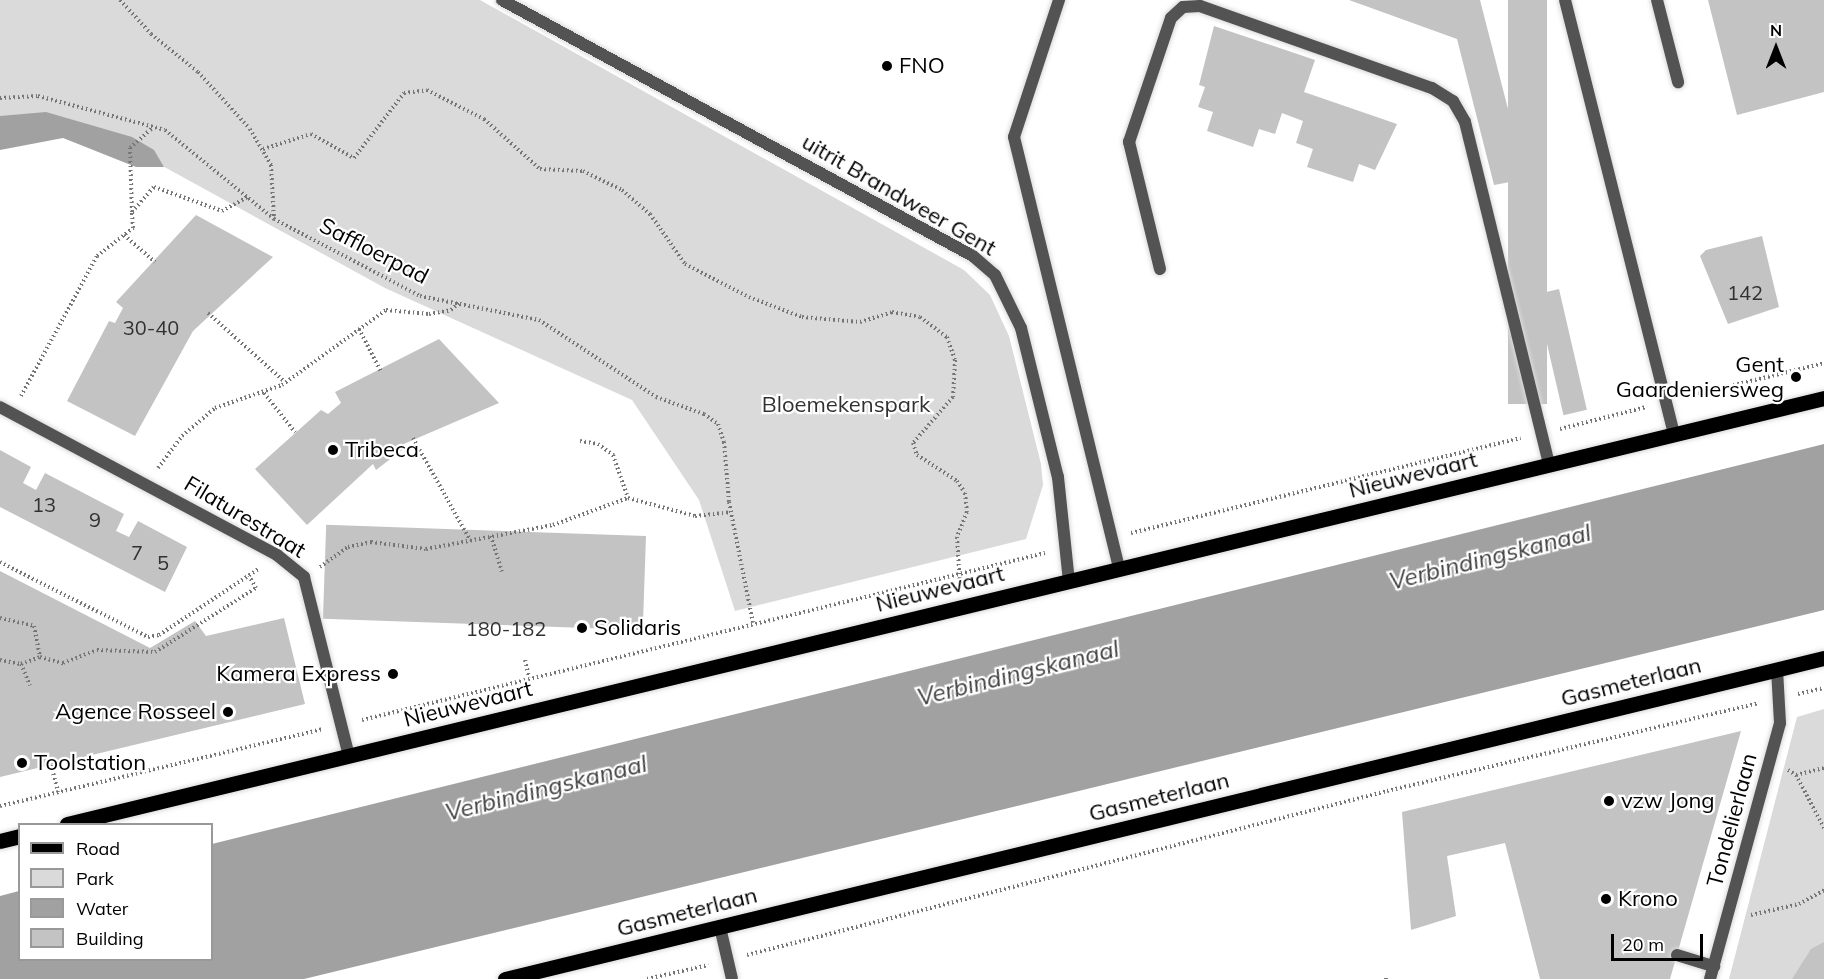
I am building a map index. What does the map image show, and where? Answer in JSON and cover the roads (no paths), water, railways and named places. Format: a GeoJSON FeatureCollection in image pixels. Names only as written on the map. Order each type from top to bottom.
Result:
{"type":"FeatureCollection","features":[{"type":"Feature","properties":{"kind":"main road","name":"Nieuwevaart"},"geometry":{"type":"LineString","coordinates":[[75,823],[1824,398]]}},
{"type":"Feature","properties":{"kind":"main road","name":"Gasmeterlaan"},"geometry":{"type":"LineString","coordinates":[[505,979],[1824,658]]}},
{"type":"Feature","properties":{"kind":"main road"},"geometry":{"type":"LineString","coordinates":[[0,841],[18,836]]}},
{"type":"Feature","properties":{"kind":"street","name":"uitrit Brandweer Gent"},"geometry":{"type":"LineString","coordinates":[[502,0],[973,256],[995,275],[1021,328],[1058,477],[1062,550],[1069,581]]}},
{"type":"Feature","properties":{"kind":"street"},"geometry":{"type":"LineString","coordinates":[[1059,0],[1014,137],[1119,569]]}},
{"type":"Feature","properties":{"kind":"street"},"geometry":{"type":"LineString","coordinates":[[1565,0],[1674,435]]}},
{"type":"Feature","properties":{"kind":"street"},"geometry":{"type":"LineString","coordinates":[[1657,0],[1678,82]]}},
{"type":"Feature","properties":{"kind":"street"},"geometry":{"type":"LineString","coordinates":[[1160,269],[1129,141],[1171,18],[1183,7],[1200,6],[1432,88],[1453,101],[1465,122],[1549,465]]}},
{"type":"Feature","properties":{"kind":"street","name":"Filaturestraat"},"geometry":{"type":"LineString","coordinates":[[0,407],[147,483],[277,555],[304,577],[350,756]]}},
{"type":"Feature","properties":{"kind":"street","name":"Tondelierlaan"},"geometry":{"type":"LineString","coordinates":[[1710,979],[1780,723],[1777,669]]}},
{"type":"Feature","properties":{"kind":"street"},"geometry":{"type":"LineString","coordinates":[[720,927],[732,979]]}},
{"type":"Feature","properties":{"kind":"street"},"geometry":{"type":"LineString","coordinates":[[1677,955],[1714,966]]}},
{"type":"Feature","properties":{"kind":"water"},"geometry":{"type":"Polygon","coordinates":[[[46,112],[132,137],[154,150],[164,167],[136,167],[63,138],[0,150],[0,116],[46,112]]]}},
{"type":"Feature","properties":{"kind":"water","name":"Verbindingskanaal"},"geometry":{"type":"Polygon","coordinates":[[[1824,444],[1824,610],[304,979],[0,979],[0,896],[18,891],[18,961],[213,961],[213,844],[1824,444]]]}},
{"type":"Feature","properties":{"kind":"place","name":"FNO"},"geometry":{"type":"Point","coordinates":[887,66]}},
{"type":"Feature","properties":{"kind":"place","name":"Gent Gaardeniersweg"},"geometry":{"type":"Point","coordinates":[1796,377]}},
{"type":"Feature","properties":{"kind":"place","name":"Tribeca"},"geometry":{"type":"Point","coordinates":[333,450]}},
{"type":"Feature","properties":{"kind":"place","name":"Solidaris"},"geometry":{"type":"Point","coordinates":[582,628]}},
{"type":"Feature","properties":{"kind":"place","name":"Kamera Express"},"geometry":{"type":"Point","coordinates":[393,674]}},
{"type":"Feature","properties":{"kind":"place","name":"Agence Rosseel"},"geometry":{"type":"Point","coordinates":[228,712]}},
{"type":"Feature","properties":{"kind":"place","name":"Toolstation"},"geometry":{"type":"Point","coordinates":[22,763]}},
{"type":"Feature","properties":{"kind":"place","name":"vzw Jong"},"geometry":{"type":"Point","coordinates":[1609,801]}},
{"type":"Feature","properties":{"kind":"place","name":"Krono"},"geometry":{"type":"Point","coordinates":[1606,899]}},
{"type":"Feature","properties":{"kind":"park label","name":"Bloemekenspark"},"geometry":{"type":"Point","coordinates":[846,405]}}]}
